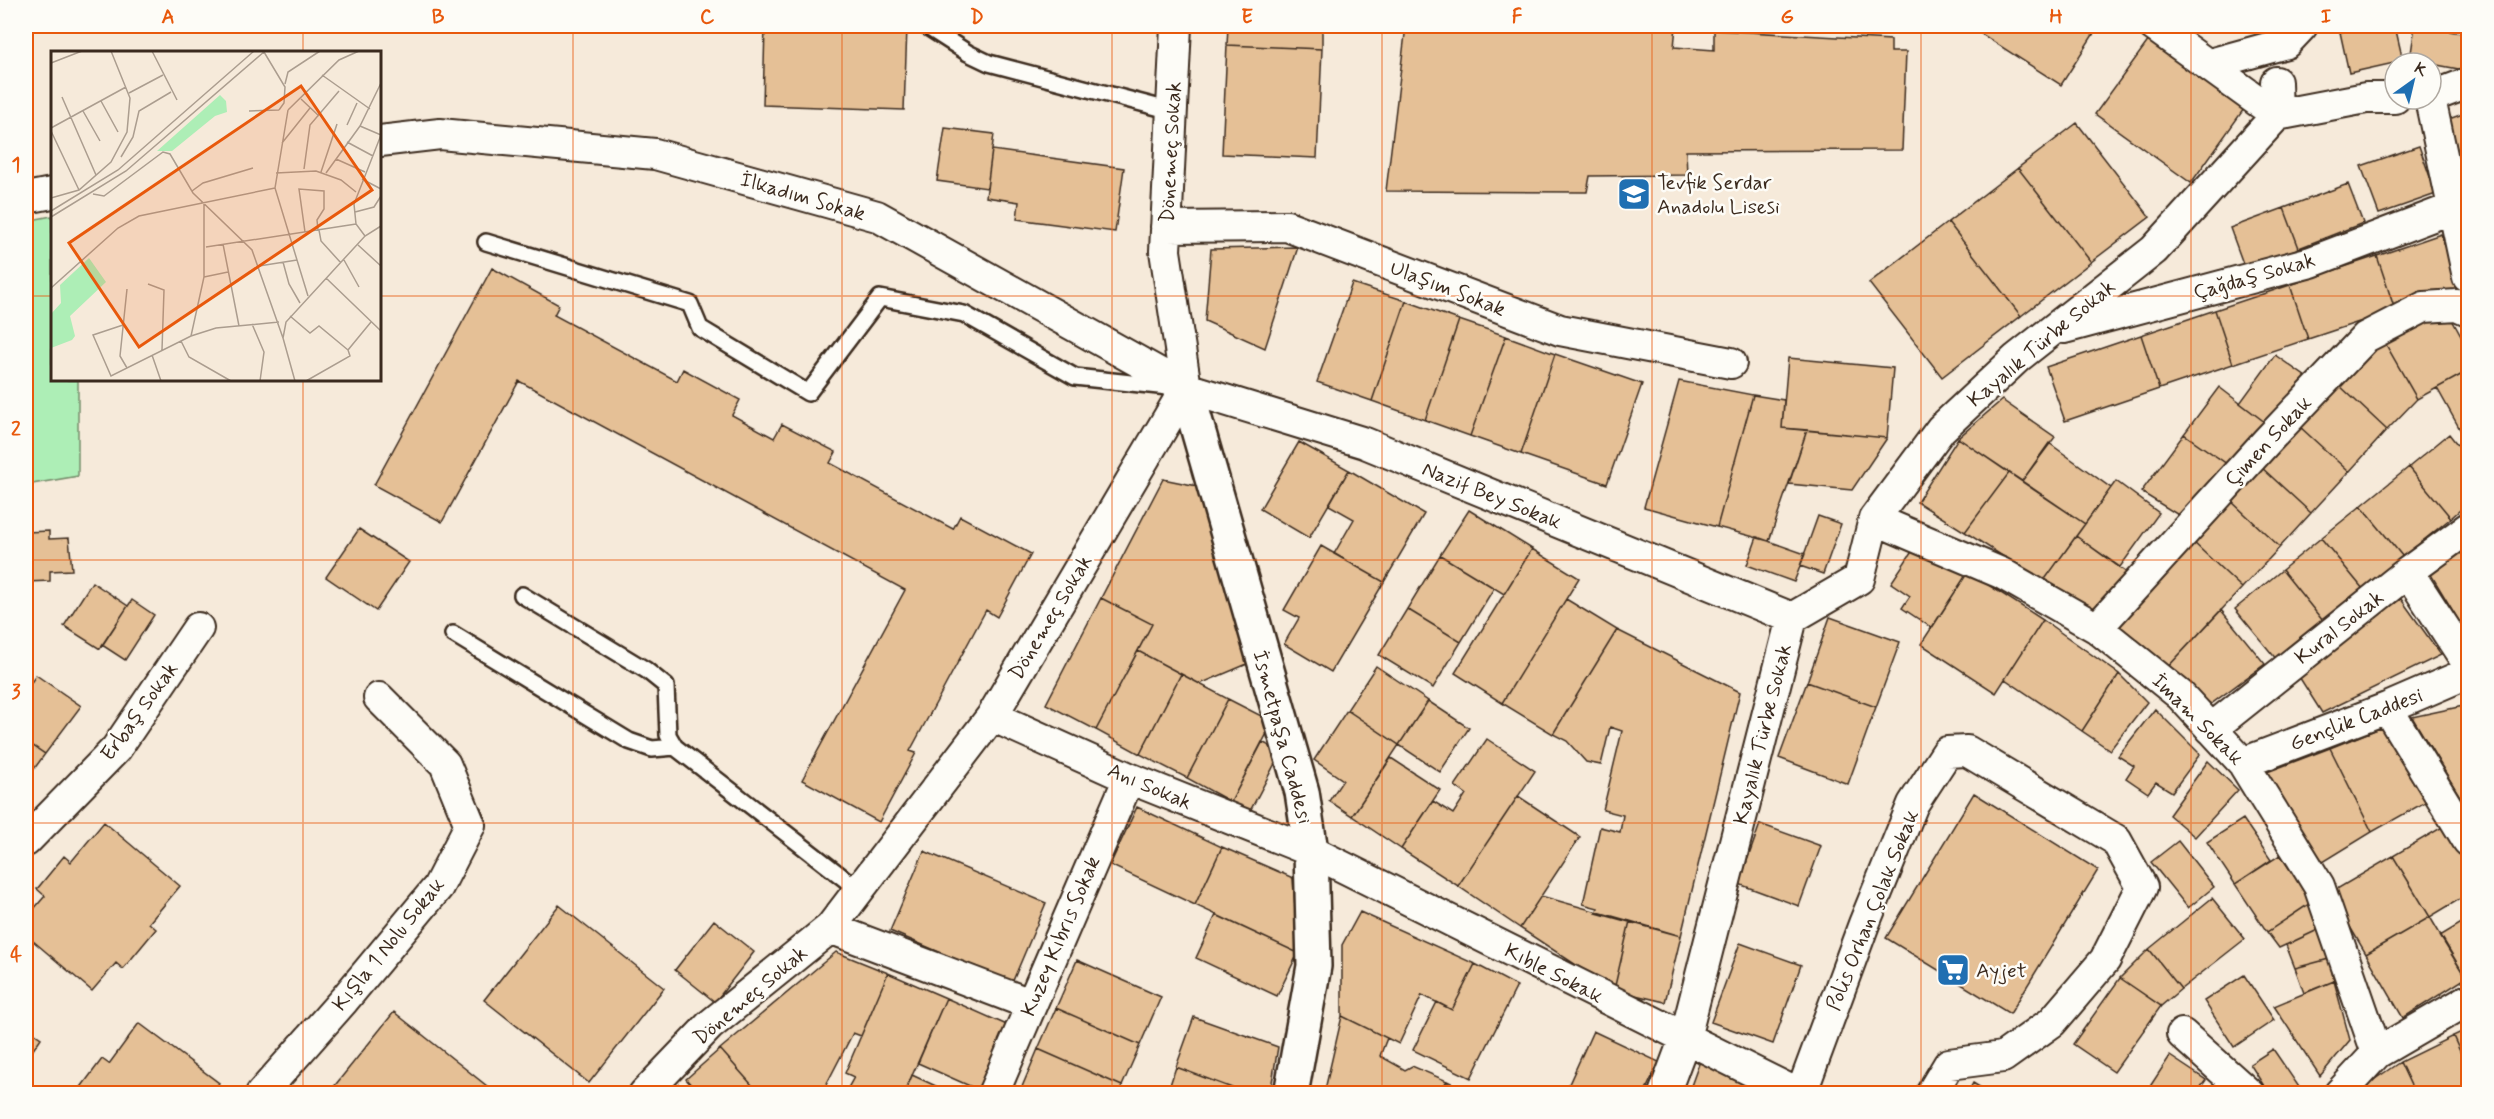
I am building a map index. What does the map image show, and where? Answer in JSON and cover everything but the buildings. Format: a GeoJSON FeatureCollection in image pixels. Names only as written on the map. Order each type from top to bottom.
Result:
{"type":"FeatureCollection","features":[{"type":"Feature","properties":{"kind":"street","name":"Dönemeç Sokak"},"geometry":{"type":"LineString","coordinates":[[644,1094],[710,1025],[830,928],[992,716],[1186,388],[1165,251],[1176,26]]}},
{"type":"Feature","properties":{"kind":"street"},"geometry":{"type":"LineString","coordinates":[[2154,26],[2210,64],[2277,115],[2366,98],[2383,98]]}},
{"type":"Feature","properties":{"kind":"street"},"geometry":{"type":"LineString","coordinates":[[2277,115],[2274,67],[2286,43],[2302,26]]}},
{"type":"Feature","properties":{"kind":"street"},"geometry":{"type":"LineString","coordinates":[[2210,64],[2274,67]]}},
{"type":"Feature","properties":{"kind":"street"},"geometry":{"type":"LineString","coordinates":[[2443,93],[2469,83]]}},
{"type":"Feature","properties":{"kind":"street"},"geometry":{"type":"LineString","coordinates":[[2434,111],[2469,277]]}},
{"type":"Feature","properties":{"kind":"street","name":"Kayalık Türbe Sokak"},"geometry":{"type":"LineString","coordinates":[[1664,1094],[1685,1038],[1792,618],[1858,579],[1874,519],[1941,429],[2017,358],[2154,250],[2277,115]]}},
{"type":"Feature","properties":{"kind":"street","name":"İlkadım Sokak"},"geometry":{"type":"LineString","coordinates":[[381,141],[440,134],[655,154],[877,216],[1186,388]]}},
{"type":"Feature","properties":{"kind":"street"},"geometry":{"type":"LineString","coordinates":[[26,198],[51,193]]}},
{"type":"Feature","properties":{"kind":"street","name":"Çağdaş Sokak"},"geometry":{"type":"LineString","coordinates":[[2050,331],[2311,262],[2453,208]]}},
{"type":"Feature","properties":{"kind":"street","name":"Ulaşım Sokak"},"geometry":{"type":"LineString","coordinates":[[1166,227],[1287,226],[1560,330],[1731,363]]}},
{"type":"Feature","properties":{"kind":"street","name":"Çimen Sokak"},"geometry":{"type":"LineString","coordinates":[[2097,628],[2267,441],[2366,337],[2424,307],[2457,305],[2469,310]]}},
{"type":"Feature","properties":{"kind":"street","name":"Nazif Bey Sokak"},"geometry":{"type":"LineString","coordinates":[[1186,388],[1365,443],[1792,618]]}},
{"type":"Feature","properties":{"kind":"street","name":"İsmetpaşa Caddesi"},"geometry":{"type":"LineString","coordinates":[[1186,388],[1302,792],[1311,851],[1314,966],[1291,1094]]}},
{"type":"Feature","properties":{"kind":"street","name":"İmam Sokak"},"geometry":{"type":"LineString","coordinates":[[1874,519],[2001,573],[2097,628],[2180,695],[2242,763],[2319,886],[2377,1053]]}},
{"type":"Feature","properties":{"kind":"street","name":"Kural Sokak"},"geometry":{"type":"LineString","coordinates":[[2211,729],[2408,572],[2469,528]]}},
{"type":"Feature","properties":{"kind":"street"},"geometry":{"type":"LineString","coordinates":[[2408,572],[2469,664]]}},
{"type":"Feature","properties":{"kind":"street","name":"Erbaş Sokak"},"geometry":{"type":"LineString","coordinates":[[26,841],[116,749],[198,628]]}},
{"type":"Feature","properties":{"kind":"street","name":"Gençlik Caddesi"},"geometry":{"type":"LineString","coordinates":[[2242,763],[2387,708],[2469,673]]}},
{"type":"Feature","properties":{"kind":"street","name":"Kışla 1 Nolu Sokak"},"geometry":{"type":"LineString","coordinates":[[261,1094],[344,1000],[438,887],[470,825],[445,764],[379,698]]}},
{"type":"Feature","properties":{"kind":"street"},"geometry":{"type":"LineString","coordinates":[[2387,708],[2469,841]]}},
{"type":"Feature","properties":{"kind":"street","name":"Anı Sokak"},"geometry":{"type":"LineString","coordinates":[[992,716],[1129,778],[1311,851]]}},
{"type":"Feature","properties":{"kind":"street","name":"Polis Orhan Çolak Sokak"},"geometry":{"type":"LineString","coordinates":[[1800,1094],[1864,924],[1913,804],[1947,752],[1967,751],[2116,840],[2142,887],[2105,960],[2052,1022],[2003,1057],[1949,1064],[1931,1094]]}},
{"type":"Feature","properties":{"kind":"street","name":"Kuzey Kıbrıs Sokak"},"geometry":{"type":"LineString","coordinates":[[993,1094],[1129,778]]}},
{"type":"Feature","properties":{"kind":"street","name":"Kıble Sokak"},"geometry":{"type":"LineString","coordinates":[[1311,851],[1800,1094]]}},
{"type":"Feature","properties":{"kind":"street"},"geometry":{"type":"LineString","coordinates":[[830,928],[1030,1004]]}},
{"type":"Feature","properties":{"kind":"street"},"geometry":{"type":"LineString","coordinates":[[2339,1094],[2377,1053],[2469,1000]]}},
{"type":"Feature","properties":{"kind":"street"},"geometry":{"type":"LineString","coordinates":[[2182,1034],[2249,1094]]}},
{"type":"Feature","properties":{"kind":"lane"},"geometry":{"type":"LineString","coordinates":[[926,26],[968,53],[989,63],[1172,111]]}},
{"type":"Feature","properties":{"kind":"lane"},"geometry":{"type":"LineString","coordinates":[[486,242],[690,304],[700,328],[808,393],[880,298],[964,314],[1075,377],[1186,388]]}},
{"type":"Feature","properties":{"kind":"lane"},"geometry":{"type":"LineString","coordinates":[[522,595],[646,670],[666,686],[668,735],[675,747],[859,890]]}},
{"type":"Feature","properties":{"kind":"lane"},"geometry":{"type":"LineString","coordinates":[[453,634],[629,741],[652,749],[675,747]]}},
{"type":"Feature","properties":{"kind":"green space"},"geometry":{"type":"Polygon","coordinates":[[[51,216],[51,381],[78,381],[78,476],[26,485],[26,221],[51,216]]]}},
{"type":"Feature","properties":{"kind":"place","name":"Tevfik Serdar Anadolu Lisesi"},"geometry":{"type":"Point","coordinates":[1634,194]}},
{"type":"Feature","properties":{"kind":"place","name":"Ayjet"},"geometry":{"type":"Point","coordinates":[1953,970]}}]}
